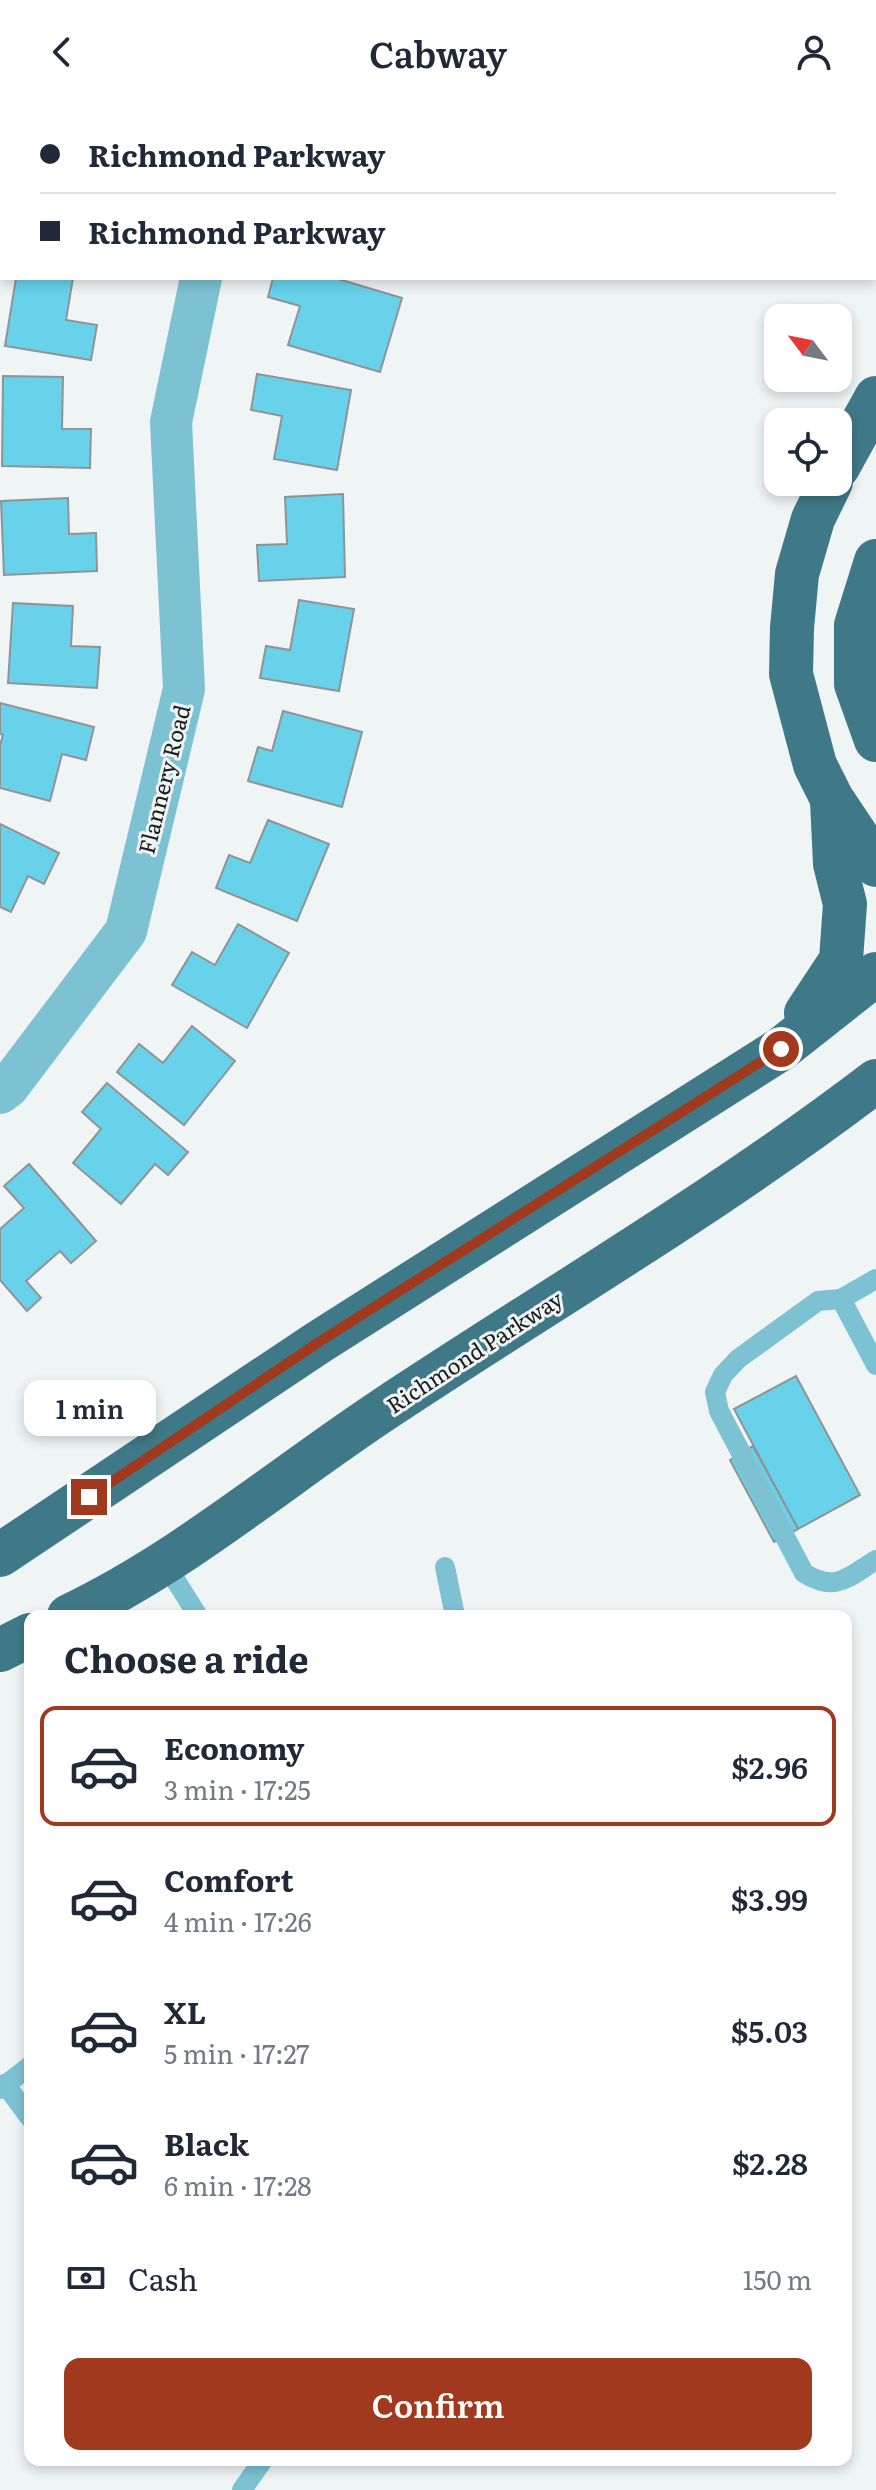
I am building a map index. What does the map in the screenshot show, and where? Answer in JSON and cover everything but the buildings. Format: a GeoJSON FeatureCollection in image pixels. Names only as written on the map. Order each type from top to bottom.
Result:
{"type":"FeatureCollection","features":[{"type":"Feature","properties":{"kind":"highway"},"geometry":{"type":"LineString","coordinates":[[852,442],[876,398]]}},
{"type":"Feature","properties":{"kind":"highway"},"geometry":{"type":"LineString","coordinates":[[824,496],[813,519],[797,574],[791,674],[815,765],[832,799],[876,865]]}},
{"type":"Feature","properties":{"kind":"highway"},"geometry":{"type":"LineString","coordinates":[[876,561],[856,625],[856,684],[876,740]]}},
{"type":"Feature","properties":{"kind":"highway"},"geometry":{"type":"LineString","coordinates":[[781,1049],[841,960],[845,904],[835,864],[832,799]]}},
{"type":"Feature","properties":{"kind":"highway"},"geometry":{"type":"LineString","coordinates":[[0,1555],[319,1342],[781,1049],[876,974]]}},
{"type":"Feature","properties":{"kind":"highway","name":"Richmond Parkway"},"geometry":{"type":"LineString","coordinates":[[80,1610],[164,1562],[381,1411],[798,1141],[876,1081]]}},
{"type":"Feature","properties":{"kind":"highway"},"geometry":{"type":"LineString","coordinates":[[0,1650],[24,1638]]}},
{"type":"Feature","properties":{"kind":"street","name":"Flannery Road"},"geometry":{"type":"LineString","coordinates":[[0,1093],[8,1087],[126,931],[184,689],[171,422],[201,280]]}},
{"type":"Feature","properties":{"kind":"lane"},"geometry":{"type":"LineString","coordinates":[[876,1279],[841,1299],[818,1301],[738,1359],[723,1375],[715,1392],[719,1411],[804,1573],[820,1583],[840,1582],[876,1560]]}},
{"type":"Feature","properties":{"kind":"lane"},"geometry":{"type":"LineString","coordinates":[[841,1299],[876,1365]]}},
{"type":"Feature","properties":{"kind":"lane"},"geometry":{"type":"LineString","coordinates":[[164,1562],[194,1610]]}},
{"type":"Feature","properties":{"kind":"lane"},"geometry":{"type":"LineString","coordinates":[[445,1567],[454,1610]]}},
{"type":"Feature","properties":{"kind":"lane"},"geometry":{"type":"LineString","coordinates":[[24,2070],[3,2086],[24,2111]]}},
{"type":"Feature","properties":{"kind":"lane"},"geometry":{"type":"LineString","coordinates":[[242,2490],[259,2466]]}},
{"type":"Feature","properties":{"kind":"route"},"geometry":{"type":"LineString","coordinates":[[89,1497],[319,1342],[781,1049]]}}]}
